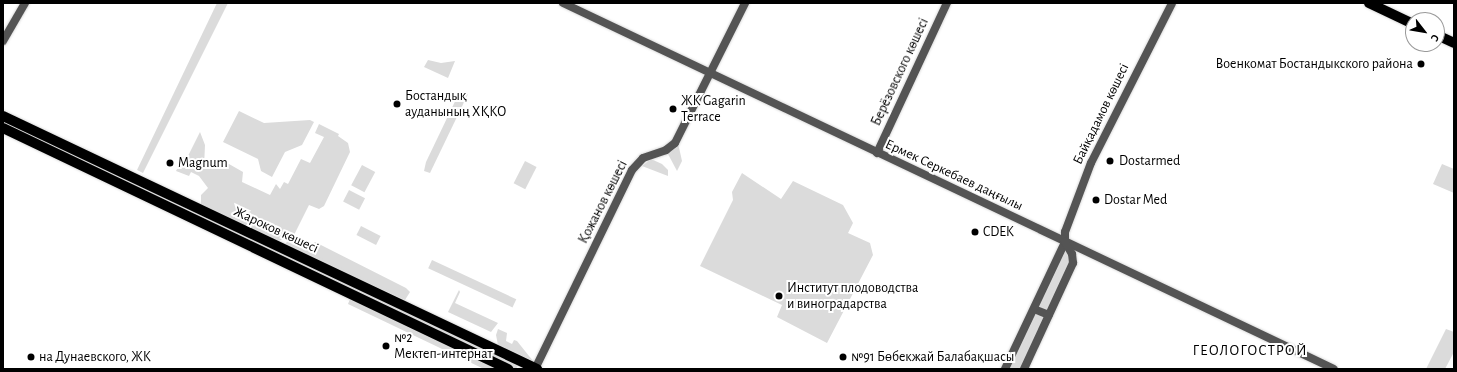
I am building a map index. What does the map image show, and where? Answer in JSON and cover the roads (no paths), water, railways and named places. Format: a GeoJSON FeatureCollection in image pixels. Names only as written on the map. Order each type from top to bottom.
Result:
{"type":"FeatureCollection","features":[{"type":"Feature","properties":{"kind":"main road"},"geometry":{"type":"LineString","coordinates":[[1369,3],[1405,20]]}},
{"type":"Feature","properties":{"kind":"main road","name":"Жароков көшесі"},"geometry":{"type":"LineString","coordinates":[[3,116],[536,369]]}},
{"type":"Feature","properties":{"kind":"main road","name":"Жароков көшесі"},"geometry":{"type":"LineString","coordinates":[[3,128],[508,369]]}},
{"type":"Feature","properties":{"kind":"main road"},"geometry":{"type":"LineString","coordinates":[[193,218],[198,208]]}},
{"type":"Feature","properties":{"kind":"street"},"geometry":{"type":"LineString","coordinates":[[3,41],[25,3]]}},
{"type":"Feature","properties":{"kind":"street","name":"Ермек Серкебаев даңғылы"},"geometry":{"type":"LineString","coordinates":[[563,3],[1334,369]]}},
{"type":"Feature","properties":{"kind":"street","name":"Қожанов көшесі"},"geometry":{"type":"LineString","coordinates":[[536,369],[632,170],[643,158],[666,150],[674,143],[711,74],[745,3]]}},
{"type":"Feature","properties":{"kind":"street","name":"Берёзовского көшесі"},"geometry":{"type":"LineString","coordinates":[[877,153],[947,3]]}},
{"type":"Feature","properties":{"kind":"street","name":"Байқадамов көшесі"},"geometry":{"type":"LineString","coordinates":[[1005,369],[1065,242],[1065,232],[1088,168],[1172,3]]}},
{"type":"Feature","properties":{"kind":"street"},"geometry":{"type":"LineString","coordinates":[[1024,369],[1073,263],[1072,254],[1065,242]]}},
{"type":"Feature","properties":{"kind":"street"},"geometry":{"type":"LineString","coordinates":[[1034,309],[1049,315]]}},
{"type":"Feature","properties":{"kind":"place","name":"Военкомат Бостандыкского района"},"geometry":{"type":"Point","coordinates":[1421,64]}},
{"type":"Feature","properties":{"kind":"place","name":"Бостандық ауданының ХҚКО"},"geometry":{"type":"Point","coordinates":[397,104]}},
{"type":"Feature","properties":{"kind":"place","name":"ЖК Gagarin Terrace"},"geometry":{"type":"Point","coordinates":[673,109]}},
{"type":"Feature","properties":{"kind":"place","name":"Dostarmed"},"geometry":{"type":"Point","coordinates":[1110,161]}},
{"type":"Feature","properties":{"kind":"place","name":"Magnum"},"geometry":{"type":"Point","coordinates":[170,163]}},
{"type":"Feature","properties":{"kind":"place","name":"Dostar Med"},"geometry":{"type":"Point","coordinates":[1096,200]}},
{"type":"Feature","properties":{"kind":"place","name":"CDEK"},"geometry":{"type":"Point","coordinates":[975,232]}},
{"type":"Feature","properties":{"kind":"place","name":"Институт плодоводства и виноградарства"},"geometry":{"type":"Point","coordinates":[779,296]}},
{"type":"Feature","properties":{"kind":"place","name":"№2 Мектеп-интернат"},"geometry":{"type":"Point","coordinates":[386,346]}},
{"type":"Feature","properties":{"kind":"place","name":"на Дунаевского, ЖК"},"geometry":{"type":"Point","coordinates":[31,357]}},
{"type":"Feature","properties":{"kind":"place","name":"№91 Бөбекжай Балабақшасы"},"geometry":{"type":"Point","coordinates":[843,357]}},
{"type":"Feature","properties":{"kind":"district","name":"ГЕОЛОГОСТРОЙ"},"geometry":{"type":"Point","coordinates":[1250,351]}}]}
